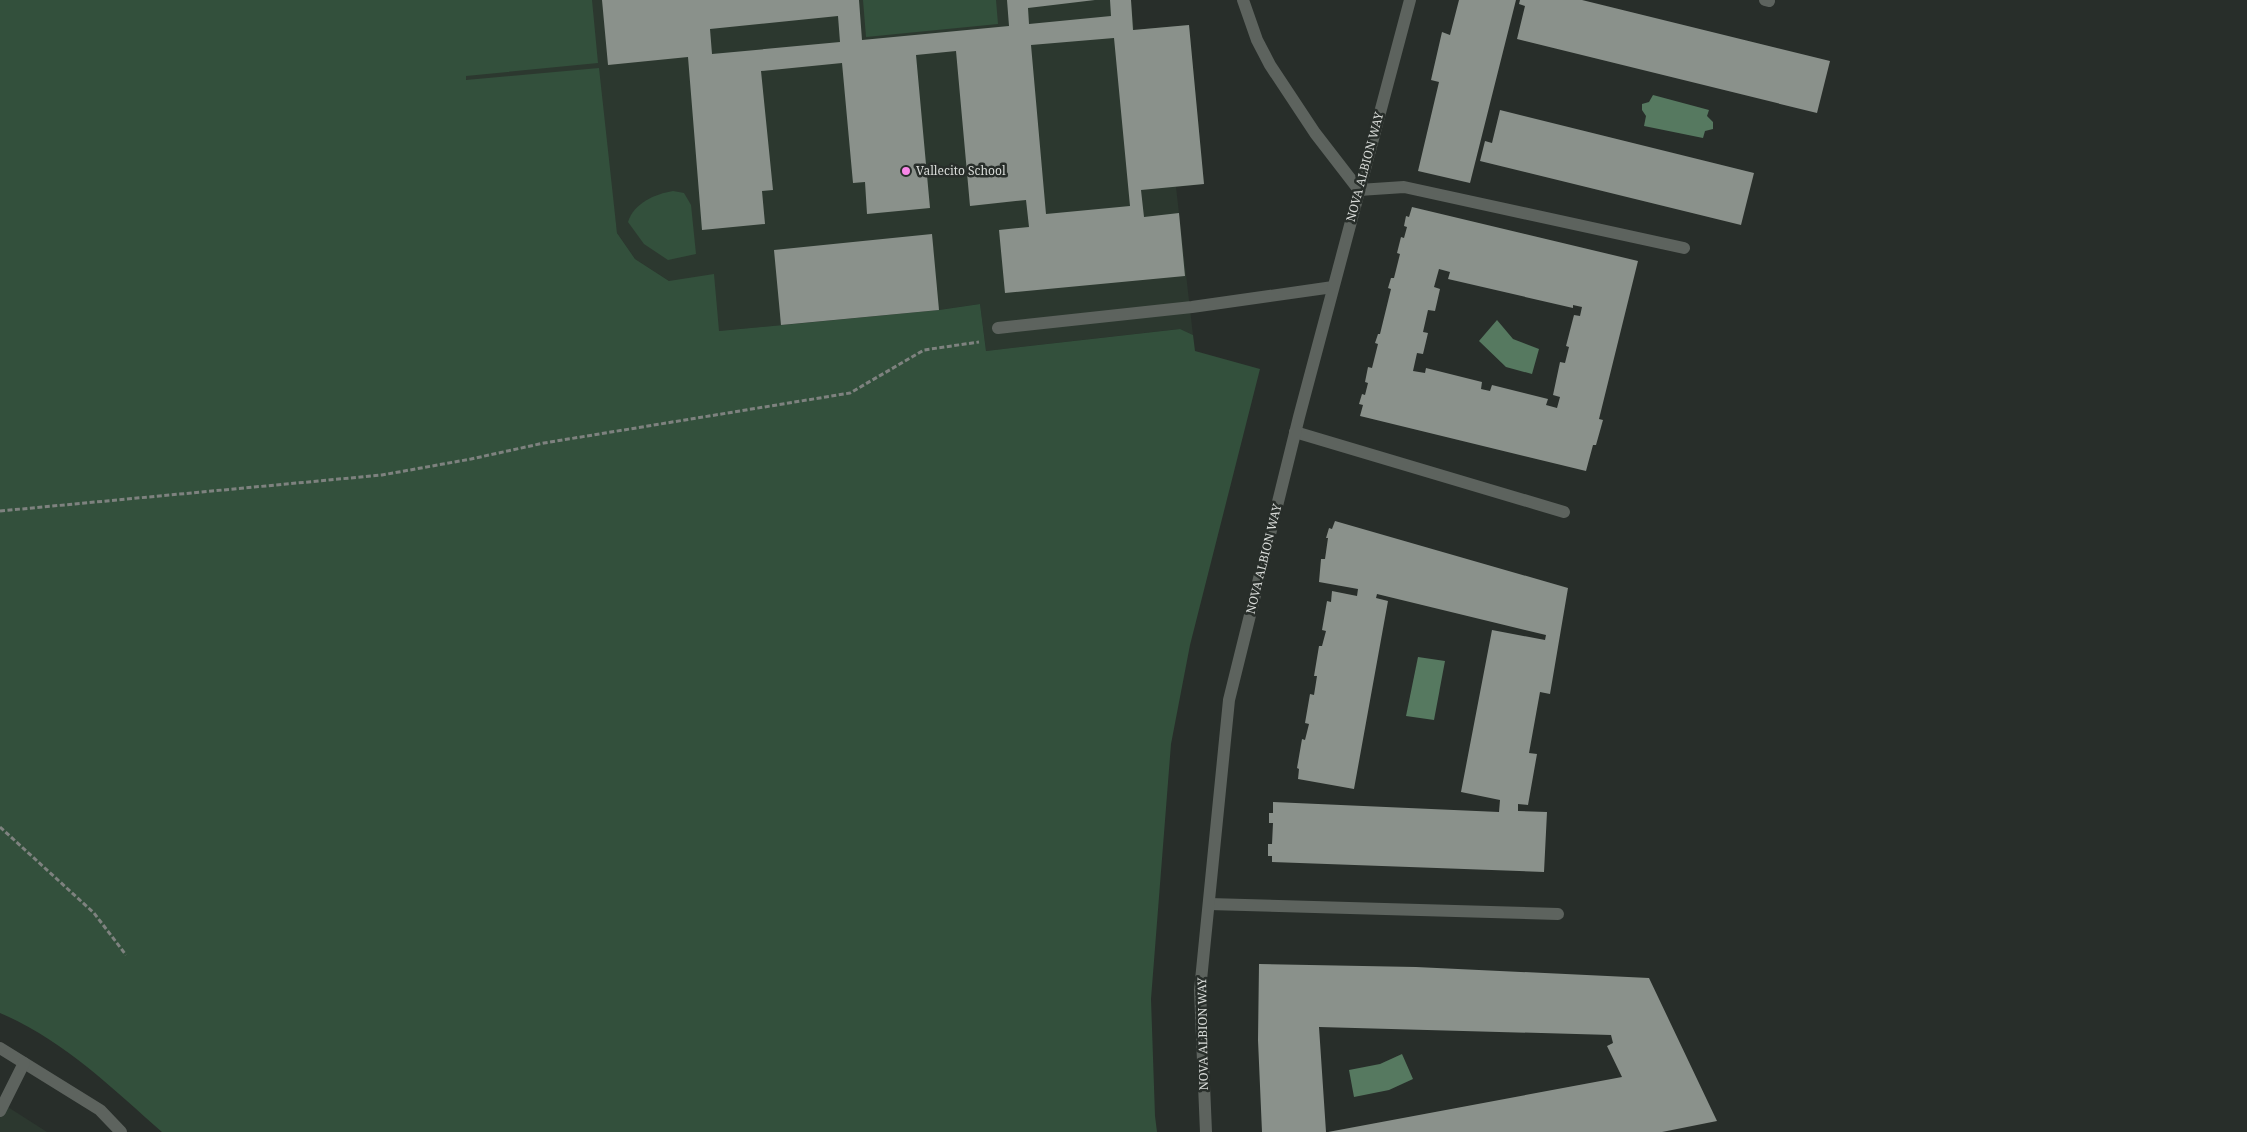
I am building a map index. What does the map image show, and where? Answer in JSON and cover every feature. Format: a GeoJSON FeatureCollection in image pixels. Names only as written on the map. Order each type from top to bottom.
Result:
{"type":"FeatureCollection","features":[{"type":"Feature","properties":{"kind":"street"},"geometry":{"type":"LineString","coordinates":[[1243,0],[1257,40],[1270,65],[1315,133],[1359,190],[1404,187],[1684,248]]}},
{"type":"Feature","properties":{"kind":"street","name":"NOVA ALBION WAY"},"geometry":{"type":"LineString","coordinates":[[1206,1132],[1200,990],[1229,700],[1295,432],[1410,0]]}},
{"type":"Feature","properties":{"kind":"street"},"geometry":{"type":"LineString","coordinates":[[998,328],[1192,307],[1333,287]]}},
{"type":"Feature","properties":{"kind":"street"},"geometry":{"type":"LineString","coordinates":[[1295,432],[1564,512]]}},
{"type":"Feature","properties":{"kind":"street"},"geometry":{"type":"LineString","coordinates":[[1209,904],[1558,914]]}},
{"type":"Feature","properties":{"kind":"street"},"geometry":{"type":"LineString","coordinates":[[0,1048],[100,1110],[121,1132]]}},
{"type":"Feature","properties":{"kind":"street"},"geometry":{"type":"LineString","coordinates":[[0,1112],[24,1063]]}},
{"type":"Feature","properties":{"kind":"path"},"geometry":{"type":"LineString","coordinates":[[0,511],[382,475],[471,459],[544,443],[850,393],[924,350],[988,340],[998,328]]}},
{"type":"Feature","properties":{"kind":"path"},"geometry":{"type":"LineString","coordinates":[[0,827],[94,913],[126,955]]}},
{"type":"Feature","properties":{"kind":"shaded area"},"geometry":{"type":"Polygon","coordinates":[[[0,0],[592,0],[598,63],[466,76],[466,80],[599,68],[617,233],[635,259],[669,281],[714,274],[719,331],[939,310],[980,304],[986,351],[1180,329],[1193,335],[1195,351],[1260,369],[1190,645],[1171,744],[1151,999],[1157,1132],[162,1132],[65,1050],[23,1024],[0,1013],[0,0]]]}},
{"type":"Feature","properties":{"kind":"shaded area","name":"Vallecito School"},"geometry":{"type":"Polygon","coordinates":[[[458,0],[1131,0],[1134,30],[1189,25],[1204,184],[1176,187],[1193,335],[1179,329],[986,351],[980,304],[939,310],[719,331],[669,281],[635,259],[617,233],[606,147],[474,159],[458,0]]]}},
{"type":"Feature","properties":{"kind":"shaded area"},"geometry":{"type":"Polygon","coordinates":[[[863,0],[996,0],[998,24],[866,37],[863,0]]]}},
{"type":"Feature","properties":{"kind":"shaded area"},"geometry":{"type":"Polygon","coordinates":[[[1653,95],[1709,110],[1707,116],[1713,122],[1713,129],[1705,131],[1703,138],[1644,126],[1646,116],[1642,110],[1642,104],[1649,102],[1653,95]]]}},
{"type":"Feature","properties":{"kind":"shaded area"},"geometry":{"type":"Polygon","coordinates":[[[673,191],[684,193],[691,205],[696,254],[668,260],[644,244],[628,222],[635,210],[646,200],[659,194],[673,191]]]}},
{"type":"Feature","properties":{"kind":"shaded area"},"geometry":{"type":"Polygon","coordinates":[[[1497,320],[1513,339],[1539,349],[1532,374],[1506,367],[1479,341],[1497,320]]]}},
{"type":"Feature","properties":{"kind":"shaded area"},"geometry":{"type":"Polygon","coordinates":[[[1418,657],[1445,661],[1434,720],[1406,716],[1418,657]]]}},
{"type":"Feature","properties":{"kind":"shaded area"},"geometry":{"type":"Polygon","coordinates":[[[1402,1054],[1413,1079],[1389,1090],[1354,1097],[1349,1070],[1380,1064],[1402,1054]]]}},
{"type":"Feature","properties":{"kind":"shaded area"},"geometry":{"type":"Polygon","coordinates":[[[0,1102],[47,1132],[0,1132],[0,1102]]]}},
{"type":"Feature","properties":{"kind":"building"},"geometry":{"type":"Polygon","coordinates":[[[602,0],[859,0],[862,40],[1009,26],[1007,0],[1095,0],[1028,8],[1029,24],[1111,16],[1110,0],[1131,0],[1133,30],[1189,25],[1204,184],[1141,190],[1144,217],[1179,213],[1185,276],[1005,293],[999,230],[1029,227],[1026,200],[970,206],[956,51],[916,55],[930,208],[867,214],[865,182],[853,183],[842,63],[761,71],[773,190],[762,191],[765,224],[702,230],[688,57],[608,65],[602,0]],[[838,16],[710,29],[712,54],[840,42],[838,16]],[[1114,38],[1031,45],[1046,214],[1130,206],[1114,38]]]}},
{"type":"Feature","properties":{"kind":"building"},"geometry":{"type":"Polygon","coordinates":[[[1459,0],[1516,0],[1470,183],[1418,171],[1439,82],[1431,80],[1442,32],[1450,35],[1459,0]]]}},
{"type":"Feature","properties":{"kind":"building"},"geometry":{"type":"Polygon","coordinates":[[[1520,0],[1582,0],[1830,61],[1817,113],[1517,39],[1525,6],[1519,4],[1520,0]]]}},
{"type":"Feature","properties":{"kind":"building"},"geometry":{"type":"Polygon","coordinates":[[[1500,110],[1754,173],[1741,225],[1480,161],[1485,141],[1492,143],[1500,110]]]}},
{"type":"Feature","properties":{"kind":"building"},"geometry":{"type":"Polygon","coordinates":[[[1412,207],[1638,261],[1599,419],[1603,420],[1596,445],[1593,445],[1586,471],[1360,416],[1363,405],[1359,404],[1362,394],[1365,395],[1368,383],[1365,382],[1368,367],[1372,368],[1378,344],[1375,343],[1378,334],[1380,334],[1391,289],[1388,288],[1391,278],[1394,278],[1400,254],[1397,253],[1401,237],[1404,238],[1407,227],[1404,226],[1406,216],[1409,217],[1412,207]],[[1439,269],[1434,287],[1440,289],[1435,311],[1428,310],[1423,332],[1428,333],[1423,354],[1417,353],[1413,371],[1425,373],[1426,368],[1482,382],[1481,389],[1490,391],[1492,385],[1548,399],[1546,405],[1557,408],[1560,397],[1553,395],[1560,362],[1565,363],[1569,347],[1566,346],[1574,315],[1580,316],[1582,307],[1573,305],[1573,308],[1448,279],[1450,272],[1439,269]]]}},
{"type":"Feature","properties":{"kind":"building"},"geometry":{"type":"Polygon","coordinates":[[[932,234],[939,310],[781,325],[774,250],[932,234]]]}},
{"type":"Feature","properties":{"kind":"building"},"geometry":{"type":"Polygon","coordinates":[[[1335,521],[1568,588],[1550,694],[1540,692],[1529,753],[1537,754],[1528,805],[1518,804],[1518,811],[1547,812],[1544,872],[1272,862],[1272,856],[1268,856],[1268,844],[1272,844],[1273,823],[1269,823],[1269,813],[1273,813],[1273,802],[1499,812],[1500,800],[1461,792],[1492,630],[1545,640],[1546,635],[1377,594],[1376,598],[1388,601],[1354,789],[1298,779],[1299,769],[1297,768],[1302,739],[1305,740],[1309,724],[1305,723],[1310,694],[1314,695],[1317,676],[1314,676],[1319,646],[1322,646],[1326,631],[1322,630],[1327,601],[1331,602],[1332,591],[1357,596],[1358,589],[1319,582],[1321,559],[1325,559],[1328,538],[1326,538],[1329,528],[1332,529],[1335,521]]]}},
{"type":"Feature","properties":{"kind":"building"},"geometry":{"type":"Polygon","coordinates":[[[1259,964],[1416,967],[1649,978],[1717,1121],[1662,1132],[1328,1132],[1622,1077],[1607,1046],[1613,1043],[1611,1035],[1319,1027],[1326,1132],[1262,1132],[1258,1040],[1259,964]]]}},
{"type":"Feature","properties":{"kind":"place","name":"Vallecito School"},"geometry":{"type":"Point","coordinates":[906,171]}}]}
